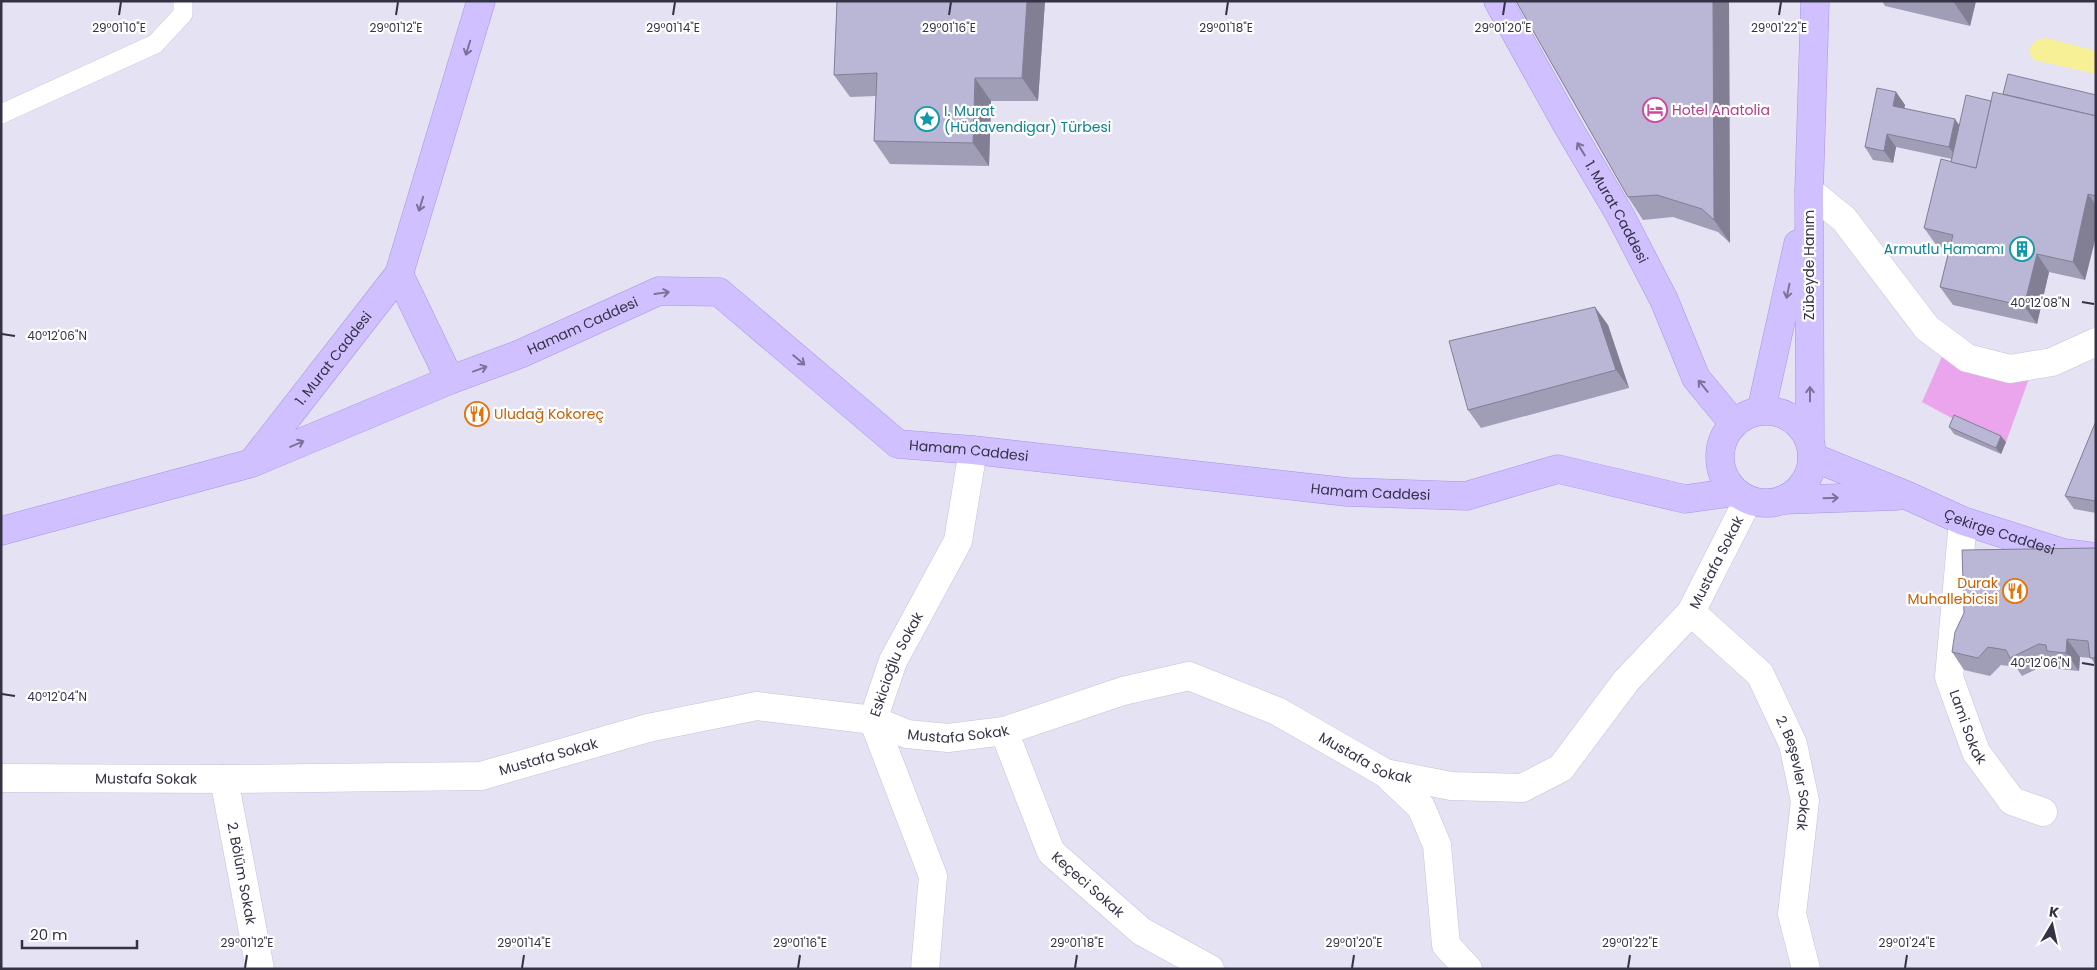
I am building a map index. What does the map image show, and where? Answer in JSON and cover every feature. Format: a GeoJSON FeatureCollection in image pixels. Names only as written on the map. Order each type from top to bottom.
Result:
{"type":"FeatureCollection","features":[{"type":"Feature","properties":{"kind":"main road","name":"1. Murat Caddesi"},"geometry":{"type":"LineString","coordinates":[[252,463],[399,274],[482,1]]}},
{"type":"Feature","properties":{"kind":"main road","name":"1. Murat Caddesi"},"geometry":{"type":"LineString","coordinates":[[1498,1],[1620,215],[1664,300],[1696,378],[1734,424]]}},
{"type":"Feature","properties":{"kind":"main road"},"geometry":{"type":"LineString","coordinates":[[1809,192],[1815,1]]}},
{"type":"Feature","properties":{"kind":"main road","name":"Zübeyde Hanım"},"geometry":{"type":"LineString","coordinates":[[1761,411],[1809,192]]}},
{"type":"Feature","properties":{"kind":"main road","name":"Zübeyde Hanım"},"geometry":{"type":"LineString","coordinates":[[1809,192],[1811,450]]}},
{"type":"Feature","properties":{"kind":"main road"},"geometry":{"type":"LineString","coordinates":[[399,274],[450,380]]}},
{"type":"Feature","properties":{"kind":"main road","name":"Hamam Caddesi"},"geometry":{"type":"LineString","coordinates":[[252,463],[450,380],[520,354],[659,291],[719,292],[898,444],[973,450],[1347,492],[1466,496],[1558,469],[1685,499],[1742,496]]}},
{"type":"Feature","properties":{"kind":"main road"},"geometry":{"type":"LineString","coordinates":[[1761,411],[1777,412],[1791,419],[1803,429],[1811,450],[1810,470],[1804,483],[1794,493],[1782,500],[1759,503],[1742,496],[1726,480],[1721,466],[1720,450],[1725,436],[1734,424],[1746,415],[1761,411]]}},
{"type":"Feature","properties":{"kind":"main road","name":"Çekirge Caddesi"},"geometry":{"type":"LineString","coordinates":[[1811,450],[1963,521],[2064,553],[2096,557]]}},
{"type":"Feature","properties":{"kind":"main road"},"geometry":{"type":"LineString","coordinates":[[1,531],[252,463]]}},
{"type":"Feature","properties":{"kind":"main road","name":"Çekirge Caddesi"},"geometry":{"type":"LineString","coordinates":[[1782,500],[1906,495]]}},
{"type":"Feature","properties":{"kind":"street"},"geometry":{"type":"LineString","coordinates":[[1809,192],[1844,219],[1928,328],[1967,358],[2010,369],[2052,362],[2096,342]]}},
{"type":"Feature","properties":{"kind":"street","name":"Eskicioğlu Sokak"},"geometry":{"type":"LineString","coordinates":[[925,969],[933,876],[873,720],[893,662],[958,540],[973,450]]}},
{"type":"Feature","properties":{"kind":"street","name":"Mustafa Sokak"},"geometry":{"type":"LineString","coordinates":[[1,778],[224,779],[481,776],[648,728],[758,706],[873,720],[907,734],[948,738],[1004,731],[1123,691],[1189,676],[1277,711],[1385,773],[1451,786],[1522,788],[1562,768],[1626,681],[1691,612],[1742,496]]}},
{"type":"Feature","properties":{"kind":"street","name":"Lami Sokak"},"geometry":{"type":"LineString","coordinates":[[1963,521],[1949,677],[1976,752],[2012,801],[2043,812]]}},
{"type":"Feature","properties":{"kind":"street","name":"2. Beşevler Sokak"},"geometry":{"type":"LineString","coordinates":[[1691,612],[1760,674],[1793,744],[1805,802],[1792,914],[1806,969]]}},
{"type":"Feature","properties":{"kind":"street","name":"Keçeci Sokak"},"geometry":{"type":"LineString","coordinates":[[1004,731],[1051,852],[1141,931],[1210,969]]}},
{"type":"Feature","properties":{"kind":"street"},"geometry":{"type":"LineString","coordinates":[[1385,773],[1421,807],[1437,845],[1446,945],[1468,969]]}},
{"type":"Feature","properties":{"kind":"street","name":"2. Bölüm Sokak"},"geometry":{"type":"LineString","coordinates":[[224,779],[260,969]]}},
{"type":"Feature","properties":{"kind":"lane"},"geometry":{"type":"LineString","coordinates":[[1,114],[155,44],[183,14],[183,1]]}},
{"type":"Feature","properties":{"kind":"shaded area"},"geometry":{"type":"Polygon","coordinates":[[[2046,38],[2096,51],[2096,74],[2034,60],[2030,54],[2030,47],[2037,40],[2046,38]]]}},
{"type":"Feature","properties":{"kind":"shaded area"},"geometry":{"type":"Polygon","coordinates":[[[1948,343],[2034,365],[2006,442],[1959,422],[1922,402],[1948,343]]]}},
{"type":"Feature","properties":{"kind":"building"},"geometry":{"type":"Polygon","coordinates":[[[837,1],[1027,1],[1022,78],[975,78],[973,143],[874,141],[877,73],[834,75],[837,1]]]}},
{"type":"Feature","properties":{"kind":"building","name":"Hotel Anatolia"},"geometry":{"type":"Polygon","coordinates":[[[1516,1],[1713,1],[1714,220],[1702,209],[1657,195],[1628,197],[1516,1]]]}},
{"type":"Feature","properties":{"kind":"building"},"geometry":{"type":"Polygon","coordinates":[[[2008,74],[2096,95],[2096,116],[2003,94],[2008,74]]]}},
{"type":"Feature","properties":{"kind":"building"},"geometry":{"type":"Polygon","coordinates":[[[1877,88],[1896,92],[1893,106],[1955,119],[1949,147],[1887,134],[1884,151],[1865,147],[1877,88]]]}},
{"type":"Feature","properties":{"kind":"building"},"geometry":{"type":"Polygon","coordinates":[[[1993,92],[2096,116],[2096,196],[2088,194],[2073,262],[2037,254],[2024,306],[1940,287],[1953,235],[1924,228],[1941,159],[1976,168],[1993,92]]]}},
{"type":"Feature","properties":{"kind":"building"},"geometry":{"type":"Polygon","coordinates":[[[1966,95],[1991,101],[1976,168],[1951,162],[1966,95]]]}},
{"type":"Feature","properties":{"kind":"building"},"geometry":{"type":"Polygon","coordinates":[[[1595,307],[1616,370],[1468,410],[1449,341],[1595,307]]]}},
{"type":"Feature","properties":{"kind":"building"},"geometry":{"type":"Polygon","coordinates":[[[1954,415],[2001,436],[1996,448],[1949,427],[1954,415]]]}},
{"type":"Feature","properties":{"kind":"building"},"geometry":{"type":"Polygon","coordinates":[[[2096,421],[2096,501],[2065,496],[2096,421]]]}},
{"type":"Feature","properties":{"kind":"building"},"geometry":{"type":"Polygon","coordinates":[[[2096,548],[2096,658],[2090,658],[2088,641],[2067,639],[2066,653],[2047,651],[2046,645],[2039,644],[2010,658],[2006,650],[1988,647],[1978,658],[1952,652],[1955,632],[1964,613],[1962,550],[2096,548]]]}},
{"type":"Feature","properties":{"kind":"place","name":"Hotel Anatolia"},"geometry":{"type":"Point","coordinates":[1655,110]}},
{"type":"Feature","properties":{"kind":"place","name":"I. Murat (Hüdavendigar) Türbesi"},"geometry":{"type":"Point","coordinates":[927,119]}},
{"type":"Feature","properties":{"kind":"place","name":"Armutlu Hamamı"},"geometry":{"type":"Point","coordinates":[2022,249]}},
{"type":"Feature","properties":{"kind":"place","name":"Uludağ Kokoreç"},"geometry":{"type":"Point","coordinates":[477,414]}},
{"type":"Feature","properties":{"kind":"place","name":"Durak Muhallebicisi"},"geometry":{"type":"Point","coordinates":[2015,591]}}]}
